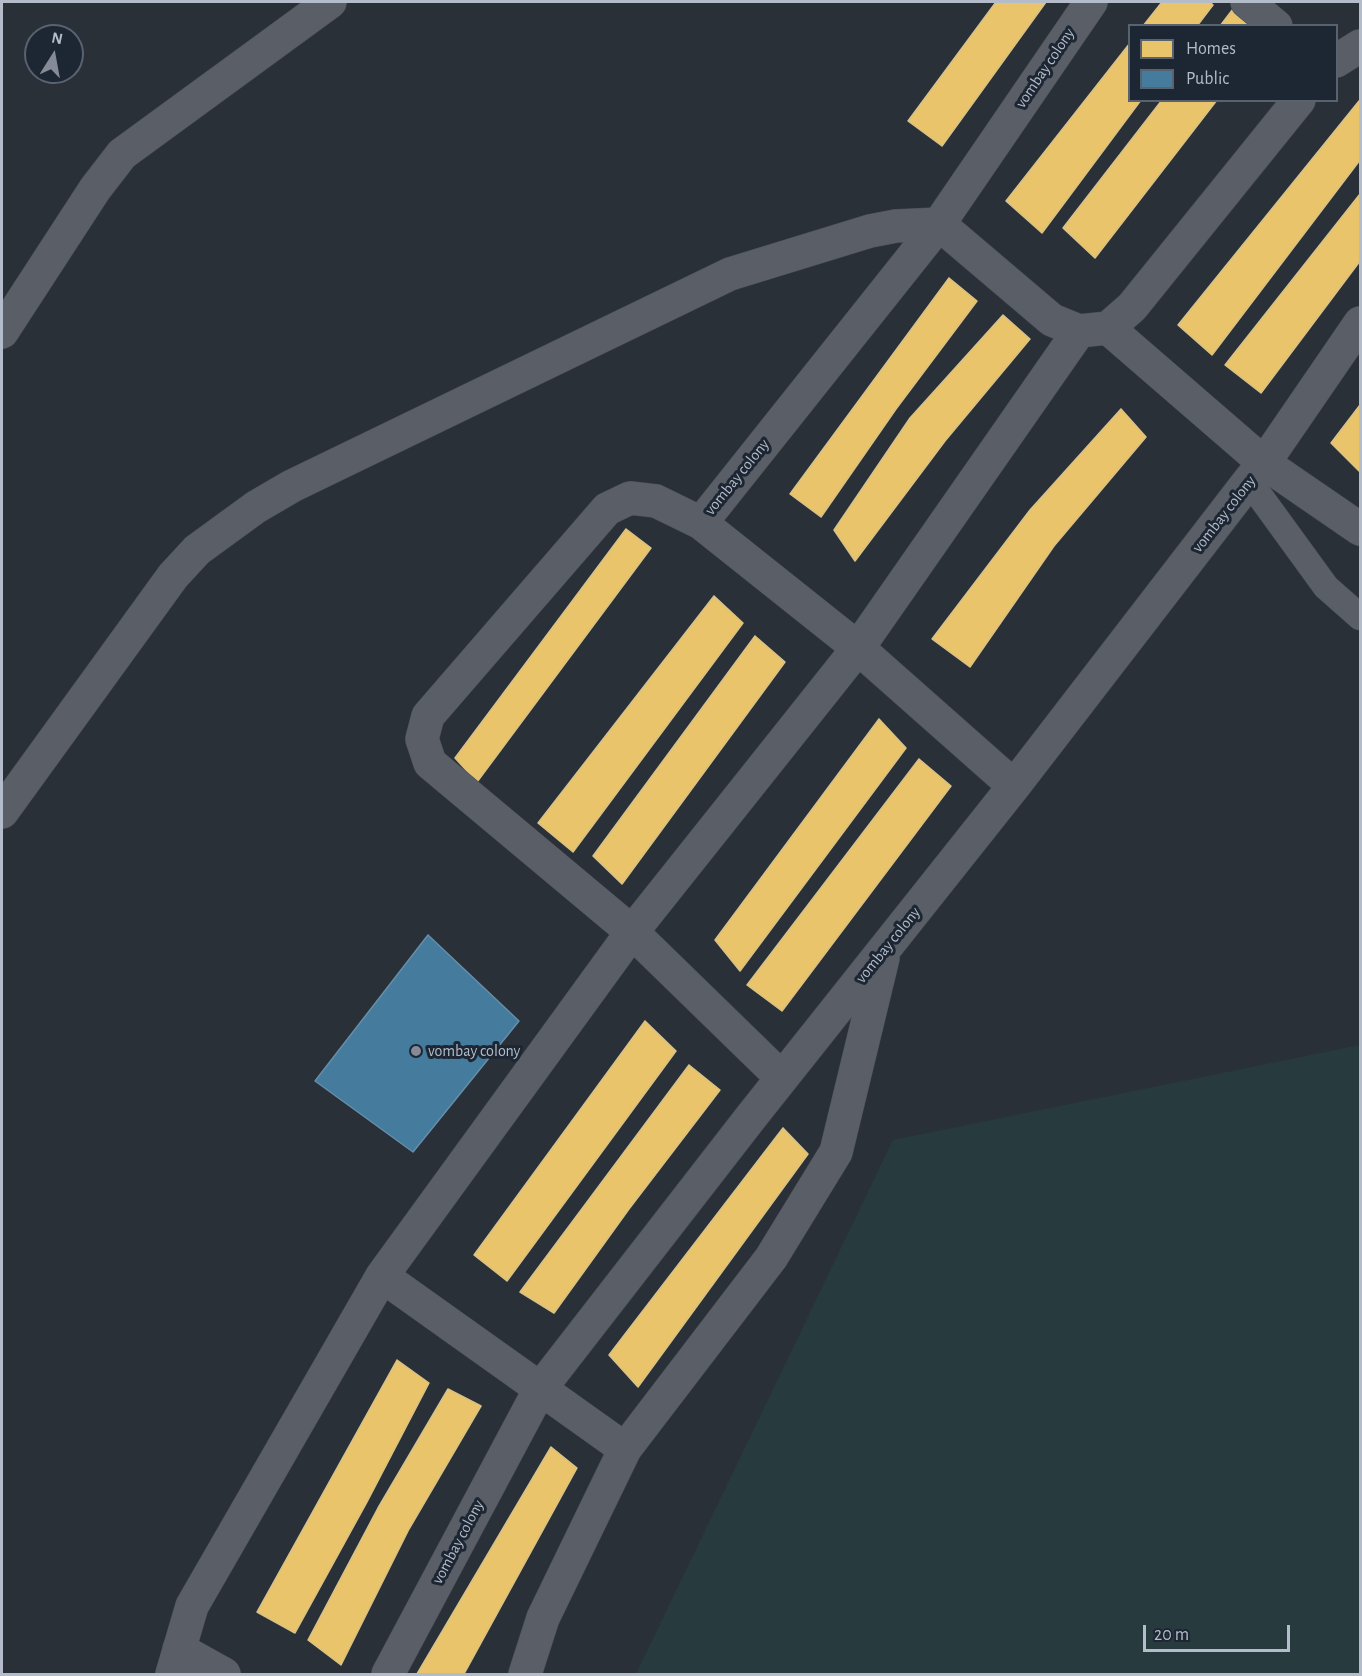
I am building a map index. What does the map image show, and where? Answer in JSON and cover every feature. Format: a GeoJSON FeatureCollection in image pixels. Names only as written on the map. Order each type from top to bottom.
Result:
{"type":"FeatureCollection","features":[{"type":"Feature","properties":{"kind":"street"},"geometry":{"type":"LineString","coordinates":[[2,332],[95,189],[122,154],[330,2]]}},
{"type":"Feature","properties":{"kind":"street","name":"vombay colony"},"geometry":{"type":"LineString","coordinates":[[1014,786],[858,648],[701,523],[939,224],[1091,2]]}},
{"type":"Feature","properties":{"kind":"street"},"geometry":{"type":"LineString","coordinates":[[1247,2],[1274,24]]}},
{"type":"Feature","properties":{"kind":"street"},"geometry":{"type":"LineString","coordinates":[[1338,59],[1360,46]]}},
{"type":"Feature","properties":{"kind":"street"},"geometry":{"type":"LineString","coordinates":[[224,1674],[176,1662],[192,1606],[382,1276],[632,932],[858,648],[1093,330],[1132,307],[1297,102]]}},
{"type":"Feature","properties":{"kind":"street"},"geometry":{"type":"LineString","coordinates":[[2,812],[173,576],[197,550],[256,507],[292,486],[730,274],[870,231],[896,226],[939,224]]}},
{"type":"Feature","properties":{"kind":"street","name":"vombay colony"},"geometry":{"type":"LineString","coordinates":[[388,1674],[540,1389],[782,1078],[1014,786],[1257,472],[1093,330],[1052,320],[939,224]]}},
{"type":"Feature","properties":{"kind":"street"},"geometry":{"type":"LineString","coordinates":[[1360,323],[1257,472],[1360,529]]}},
{"type":"Feature","properties":{"kind":"street"},"geometry":{"type":"LineString","coordinates":[[701,523],[656,501],[630,498],[607,509],[428,716],[422,739],[430,763],[632,932],[782,1078]]}},
{"type":"Feature","properties":{"kind":"street"},"geometry":{"type":"LineString","coordinates":[[525,1674],[543,1618],[625,1449],[771,1258],[836,1152],[886,947]]}},
{"type":"Feature","properties":{"kind":"street"},"geometry":{"type":"LineString","coordinates":[[382,1276],[625,1449]]}},
{"type":"Feature","properties":{"kind":"lane"},"geometry":{"type":"LineString","coordinates":[[1257,472],[1326,587],[1360,617]]}},
{"type":"Feature","properties":{"kind":"green space"},"geometry":{"type":"Polygon","coordinates":[[[1360,1045],[1360,1674],[636,1674],[893,1140],[1360,1045]]]}},
{"type":"Feature","properties":{"kind":"building: Homes"},"geometry":{"type":"Polygon","coordinates":[[[996,2],[1046,2],[942,146],[908,121],[996,2]]]}},
{"type":"Feature","properties":{"kind":"building: Homes"},"geometry":{"type":"Polygon","coordinates":[[[1162,2],[1210,2],[1213,5],[1199,24],[1145,24],[1162,2]]]}},
{"type":"Feature","properties":{"kind":"building: Homes"},"geometry":{"type":"Polygon","coordinates":[[[1233,9],[1250,24],[1222,24],[1233,9]]]}},
{"type":"Feature","properties":{"kind":"building: Homes"},"geometry":{"type":"Polygon","coordinates":[[[1128,46],[1128,102],[1140,102],[1042,233],[1006,201],[1128,46]]]}},
{"type":"Feature","properties":{"kind":"building: Homes"},"geometry":{"type":"Polygon","coordinates":[[[1359,101],[1360,160],[1212,355],[1178,325],[1359,101]]]}},
{"type":"Feature","properties":{"kind":"building: Homes"},"geometry":{"type":"Polygon","coordinates":[[[1160,102],[1215,102],[1095,258],[1063,228],[1160,102]]]}},
{"type":"Feature","properties":{"kind":"building: Homes"},"geometry":{"type":"Polygon","coordinates":[[[1360,194],[1360,261],[1261,393],[1225,365],[1360,194]]]}},
{"type":"Feature","properties":{"kind":"building: Homes"},"geometry":{"type":"Polygon","coordinates":[[[949,278],[977,301],[896,409],[821,517],[790,494],[949,278]]]}},
{"type":"Feature","properties":{"kind":"building: Homes"},"geometry":{"type":"Polygon","coordinates":[[[1003,315],[1030,339],[945,441],[855,561],[834,530],[910,418],[1003,315]]]}},
{"type":"Feature","properties":{"kind":"building: Homes"},"geometry":{"type":"Polygon","coordinates":[[[1360,405],[1360,472],[1331,443],[1360,405]]]}},
{"type":"Feature","properties":{"kind":"building: Homes"},"geometry":{"type":"Polygon","coordinates":[[[1121,409],[1146,437],[1054,546],[970,667],[932,639],[1030,510],[1121,409]]]}},
{"type":"Feature","properties":{"kind":"building: Homes"},"geometry":{"type":"Polygon","coordinates":[[[626,529],[651,548],[477,782],[455,758],[626,529]]]}},
{"type":"Feature","properties":{"kind":"building: Homes"},"geometry":{"type":"Polygon","coordinates":[[[714,596],[743,623],[573,852],[538,823],[714,596]]]}},
{"type":"Feature","properties":{"kind":"building: Homes"},"geometry":{"type":"Polygon","coordinates":[[[755,636],[785,662],[622,884],[593,856],[755,636]]]}},
{"type":"Feature","properties":{"kind":"building: Homes"},"geometry":{"type":"Polygon","coordinates":[[[879,719],[906,748],[740,971],[715,940],[879,719]]]}},
{"type":"Feature","properties":{"kind":"building: Homes"},"geometry":{"type":"Polygon","coordinates":[[[919,759],[951,786],[782,1011],[747,985],[919,759]]]}},
{"type":"Feature","properties":{"kind":"building: Homes"},"geometry":{"type":"Polygon","coordinates":[[[645,1021],[676,1051],[507,1281],[474,1255],[645,1021]]]}},
{"type":"Feature","properties":{"kind":"building: Homes"},"geometry":{"type":"Polygon","coordinates":[[[689,1065],[720,1090],[629,1209],[554,1313],[520,1292],[689,1065]]]}},
{"type":"Feature","properties":{"kind":"building: Homes"},"geometry":{"type":"Polygon","coordinates":[[[783,1128],[808,1154],[638,1387],[609,1355],[783,1128]]]}},
{"type":"Feature","properties":{"kind":"building: Homes"},"geometry":{"type":"Polygon","coordinates":[[[397,1360],[429,1383],[295,1633],[257,1612],[397,1360]]]}},
{"type":"Feature","properties":{"kind":"building: Homes"},"geometry":{"type":"Polygon","coordinates":[[[448,1389],[481,1406],[409,1529],[341,1665],[308,1640],[378,1508],[448,1389]]]}},
{"type":"Feature","properties":{"kind":"building: Homes"},"geometry":{"type":"Polygon","coordinates":[[[551,1447],[577,1468],[464,1674],[417,1674],[551,1447]]]}},
{"type":"Feature","properties":{"kind":"building: Public","name":"vombay colony"},"geometry":{"type":"Polygon","coordinates":[[[428,935],[519,1021],[413,1152],[315,1081],[428,935]]]}},
{"type":"Feature","properties":{"kind":"place","name":"vombay colony"},"geometry":{"type":"Point","coordinates":[416,1051]}}]}
